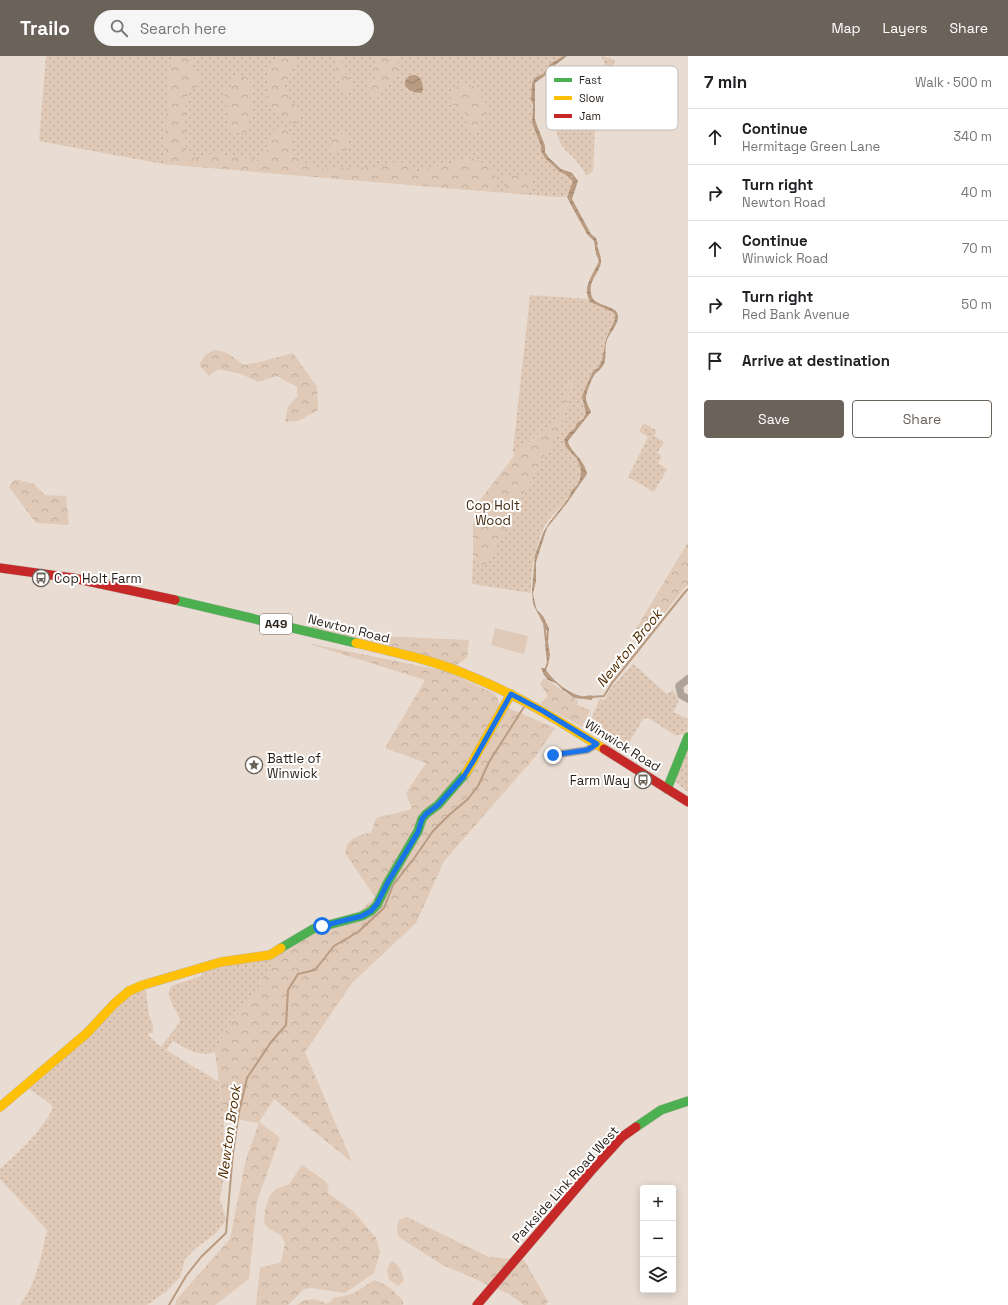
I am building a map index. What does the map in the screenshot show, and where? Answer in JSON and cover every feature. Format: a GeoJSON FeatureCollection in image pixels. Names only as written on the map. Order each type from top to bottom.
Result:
{"type":"FeatureCollection","features":[{"type":"Feature","properties":{"kind":"main road","name":"Newton Road"},"geometry":{"type":"LineString","coordinates":[[0,568],[73,578],[233,613],[433,663],[469,675],[511,694],[543,711]]}},
{"type":"Feature","properties":{"kind":"main road"},"geometry":{"type":"LineString","coordinates":[[0,1107],[87,1033],[119,999],[134,989],[221,962],[270,955],[313,929],[362,916],[371,911],[377,904],[388,882],[418,832],[422,819],[438,805],[464,776],[511,694]]}},
{"type":"Feature","properties":{"kind":"main road","name":"Winwick Road"},"geometry":{"type":"LineString","coordinates":[[543,711],[688,802]]}},
{"type":"Feature","properties":{"kind":"main road"},"geometry":{"type":"LineString","coordinates":[[667,789],[688,737]]}},
{"type":"Feature","properties":{"kind":"main road","name":"Parkside Link Road West"},"geometry":{"type":"LineString","coordinates":[[477,1305],[591,1171],[622,1137],[661,1110],[688,1101]]}},
{"type":"Feature","properties":{"kind":"street"},"geometry":{"type":"LineString","coordinates":[[688,679],[679,686],[681,695],[688,699]]}},
{"type":"Feature","properties":{"kind":"street"},"geometry":{"type":"LineString","coordinates":[[553,755],[587,750],[597,744]]}},
{"type":"Feature","properties":{"kind":"green space"},"geometry":{"type":"Polygon","coordinates":[[[46,56],[563,56],[549,66],[546,66],[546,70],[543,74],[536,77],[533,81],[532,123],[541,146],[541,151],[560,172],[570,176],[573,181],[569,193],[565,197],[555,197],[163,164],[39,141],[46,56]]]}},
{"type":"Feature","properties":{"kind":"green space"},"geometry":{"type":"Polygon","coordinates":[[[171,56],[195,56],[192,62],[192,70],[197,72],[200,77],[200,85],[190,91],[187,99],[185,124],[187,155],[198,159],[213,153],[259,160],[270,148],[268,138],[274,130],[283,127],[290,134],[292,140],[291,156],[321,169],[378,167],[399,161],[408,167],[414,174],[420,173],[421,170],[471,158],[488,167],[488,170],[496,173],[494,192],[163,164],[171,56]]]}},
{"type":"Feature","properties":{"kind":"green space"},"geometry":{"type":"Polygon","coordinates":[[[278,56],[297,56],[298,63],[292,70],[284,86],[290,99],[300,111],[300,121],[294,124],[279,114],[265,100],[269,91],[269,66],[278,56]]]}},
{"type":"Feature","properties":{"kind":"green space"},"geometry":{"type":"Polygon","coordinates":[[[336,56],[341,57],[345,72],[353,84],[347,92],[338,81],[336,56]]]}},
{"type":"Feature","properties":{"kind":"green space"},"geometry":{"type":"Polygon","coordinates":[[[375,56],[398,56],[398,62],[394,76],[380,92],[381,96],[373,100],[371,98],[372,93],[367,87],[370,81],[377,80],[380,77],[374,72],[375,56]]]}},
{"type":"Feature","properties":{"kind":"green space"},"geometry":{"type":"Polygon","coordinates":[[[601,56],[615,60],[613,66],[605,66],[601,56]]]}},
{"type":"Feature","properties":{"kind":"green space"},"geometry":{"type":"Polygon","coordinates":[[[244,76],[250,80],[251,117],[245,136],[230,130],[224,90],[233,85],[234,77],[244,76]]]}},
{"type":"Feature","properties":{"kind":"green space"},"geometry":{"type":"Polygon","coordinates":[[[458,85],[475,87],[486,102],[486,120],[479,120],[479,131],[475,135],[468,132],[465,113],[456,110],[452,104],[450,95],[458,85]]]}},
{"type":"Feature","properties":{"kind":"green space"},"geometry":{"type":"Polygon","coordinates":[[[557,130],[595,130],[593,171],[586,176],[578,162],[565,150],[557,130]]]}},
{"type":"Feature","properties":{"kind":"green space"},"geometry":{"type":"Polygon","coordinates":[[[339,133],[345,134],[349,142],[349,147],[348,149],[334,154],[329,149],[333,138],[339,133]]]}},
{"type":"Feature","properties":{"kind":"green space"},"geometry":{"type":"Polygon","coordinates":[[[506,175],[531,175],[531,191],[510,192],[503,184],[506,175]]]}},
{"type":"Feature","properties":{"kind":"green space"},"geometry":{"type":"Polygon","coordinates":[[[530,295],[589,299],[590,302],[613,312],[615,315],[615,319],[606,339],[602,360],[598,368],[593,371],[582,396],[587,413],[564,440],[581,467],[580,478],[571,491],[568,499],[549,519],[543,529],[535,556],[531,593],[472,584],[473,556],[480,567],[487,563],[545,454],[560,430],[574,380],[570,379],[558,417],[514,456],[513,450],[530,295]]]}},
{"type":"Feature","properties":{"kind":"green space"},"geometry":{"type":"Polygon","coordinates":[[[214,350],[227,353],[244,365],[293,353],[317,387],[318,410],[298,421],[285,422],[288,406],[298,396],[297,387],[277,376],[258,382],[241,374],[218,369],[209,376],[199,365],[205,355],[214,350]]]}},
{"type":"Feature","properties":{"kind":"green space","name":"Cop Holt Wood"},"geometry":{"type":"Polygon","coordinates":[[[570,379],[574,379],[560,430],[545,454],[487,563],[480,567],[473,556],[473,525],[477,504],[514,456],[558,417],[570,379]]]}},
{"type":"Feature","properties":{"kind":"green space"},"geometry":{"type":"Polygon","coordinates":[[[644,423],[657,431],[654,436],[664,442],[657,453],[662,456],[658,463],[667,469],[654,492],[628,477],[648,437],[639,431],[644,423]]]}},
{"type":"Feature","properties":{"kind":"green space"},"geometry":{"type":"Polygon","coordinates":[[[15,479],[34,484],[45,495],[66,496],[69,525],[36,523],[9,487],[15,479]]]}},
{"type":"Feature","properties":{"kind":"green space"},"geometry":{"type":"Polygon","coordinates":[[[688,542],[688,585],[642,642],[633,634],[688,542]]]}},
{"type":"Feature","properties":{"kind":"green space"},"geometry":{"type":"Polygon","coordinates":[[[312,625],[355,635],[469,640],[467,658],[455,666],[312,628],[312,625]]]}},
{"type":"Feature","properties":{"kind":"green space"},"geometry":{"type":"Polygon","coordinates":[[[495,628],[528,636],[524,654],[491,645],[495,628]]]}},
{"type":"Feature","properties":{"kind":"green space"},"geometry":{"type":"Polygon","coordinates":[[[307,643],[445,671],[493,693],[497,697],[499,704],[555,728],[536,756],[444,861],[416,923],[352,983],[305,1052],[352,1162],[274,1099],[259,1122],[280,1138],[257,1201],[249,1279],[215,1305],[175,1305],[176,1300],[230,1239],[246,1159],[259,1123],[224,1117],[215,1052],[230,1023],[255,994],[266,972],[275,960],[305,938],[326,926],[350,920],[375,897],[345,853],[347,846],[355,837],[371,833],[376,818],[412,809],[406,793],[426,763],[385,748],[425,680],[307,643]]]}},
{"type":"Feature","properties":{"kind":"green space"},"geometry":{"type":"Polygon","coordinates":[[[633,664],[667,694],[673,690],[679,701],[673,712],[688,719],[687,734],[675,735],[648,718],[643,719],[623,753],[590,733],[588,731],[588,727],[600,698],[604,700],[611,688],[633,664]]]}},
{"type":"Feature","properties":{"kind":"green space"},"geometry":{"type":"Polygon","coordinates":[[[544,678],[578,701],[577,705],[590,710],[582,727],[540,704],[548,696],[540,684],[544,678]]]}},
{"type":"Feature","properties":{"kind":"green space"},"geometry":{"type":"Polygon","coordinates":[[[688,746],[688,792],[674,781],[688,746]]]}},
{"type":"Feature","properties":{"kind":"green space"},"geometry":{"type":"Polygon","coordinates":[[[288,951],[275,960],[266,972],[255,994],[230,1023],[215,1052],[209,1054],[198,1053],[173,1041],[166,1050],[219,1082],[224,1117],[223,1181],[220,1199],[226,1220],[216,1233],[196,1248],[185,1259],[180,1277],[167,1291],[147,1305],[20,1305],[35,1278],[47,1230],[0,1179],[0,1169],[36,1133],[53,1108],[49,1103],[28,1088],[117,1003],[145,985],[149,1015],[153,1026],[153,1033],[149,1033],[148,1035],[161,1047],[180,1022],[169,996],[171,987],[199,977],[202,975],[201,971],[210,968],[211,970],[288,951]]]}},
{"type":"Feature","properties":{"kind":"green space"},"geometry":{"type":"Polygon","coordinates":[[[302,1165],[324,1180],[329,1186],[327,1192],[354,1212],[376,1238],[380,1252],[374,1273],[345,1293],[311,1288],[304,1289],[288,1305],[256,1305],[260,1268],[281,1262],[285,1243],[281,1235],[269,1229],[264,1223],[265,1209],[270,1195],[276,1189],[289,1184],[302,1165]]]}},
{"type":"Feature","properties":{"kind":"green space"},"geometry":{"type":"Polygon","coordinates":[[[407,1217],[489,1257],[524,1260],[548,1301],[546,1305],[524,1305],[509,1294],[441,1264],[398,1236],[397,1227],[399,1220],[407,1217]]]}},
{"type":"Feature","properties":{"kind":"green space"},"geometry":{"type":"Polygon","coordinates":[[[391,1261],[398,1266],[404,1281],[398,1286],[389,1279],[387,1271],[391,1261]]]}},
{"type":"Feature","properties":{"kind":"green space"},"geometry":{"type":"Polygon","coordinates":[[[374,1280],[387,1286],[393,1291],[403,1301],[403,1305],[297,1305],[308,1300],[319,1301],[327,1304],[331,1302],[333,1298],[353,1294],[374,1280]]]}},
{"type":"Feature","properties":{"kind":"water"},"geometry":{"type":"Polygon","coordinates":[[[563,56],[567,56],[554,66],[549,66],[563,56]]]}},
{"type":"Feature","properties":{"kind":"water"},"geometry":{"type":"Polygon","coordinates":[[[546,70],[546,75],[535,83],[535,120],[545,146],[545,152],[561,169],[572,173],[578,181],[572,199],[591,234],[596,238],[601,258],[601,264],[592,281],[592,297],[598,303],[612,308],[618,314],[616,324],[607,340],[604,364],[594,375],[587,393],[586,400],[591,412],[568,441],[569,445],[586,469],[587,474],[547,528],[536,562],[536,581],[533,594],[537,610],[543,616],[549,628],[548,642],[550,655],[546,670],[566,689],[581,696],[593,696],[592,700],[574,698],[556,683],[548,680],[544,675],[541,668],[545,668],[547,662],[545,645],[547,631],[533,604],[532,590],[535,555],[543,533],[568,499],[572,490],[580,479],[580,466],[577,459],[566,447],[564,440],[575,428],[577,423],[583,419],[586,413],[582,396],[593,371],[598,368],[602,360],[606,339],[615,319],[615,315],[613,312],[590,302],[587,289],[599,261],[596,254],[594,241],[587,234],[567,197],[573,181],[572,177],[560,172],[545,158],[541,151],[541,146],[532,123],[532,84],[536,77],[543,74],[546,70]]]}},
{"type":"Feature","properties":{"kind":"water"},"geometry":{"type":"Polygon","coordinates":[[[409,76],[418,76],[421,80],[423,90],[421,93],[412,91],[405,86],[405,81],[409,76]]]}},
{"type":"Feature","properties":{"kind":"waterway","name":"Newton Brook"},"geometry":{"type":"LineString","coordinates":[[564,172],[574,181]]}},
{"type":"Feature","properties":{"kind":"waterway","name":"Newton Brook"},"geometry":{"type":"LineString","coordinates":[[591,697],[604,696],[612,683],[688,589]]}},
{"type":"Feature","properties":{"kind":"waterway","name":"Newton Brook"},"geometry":{"type":"LineString","coordinates":[[544,622],[546,641]]}},
{"type":"Feature","properties":{"kind":"waterway","name":"Newton Brook"},"geometry":{"type":"LineString","coordinates":[[169,1305],[186,1276],[201,1257],[226,1233],[233,1153],[239,1112],[247,1078],[271,1042],[286,1025],[288,990],[298,974],[315,970],[334,946],[358,932],[384,908],[393,885],[433,831],[468,799],[478,786],[489,762],[524,707]]}},
{"type":"Feature","properties":{"kind":"traffic: fast"},"geometry":{"type":"LineString","coordinates":[[175,600],[356,643]]}},
{"type":"Feature","properties":{"kind":"traffic: fast"},"geometry":{"type":"LineString","coordinates":[[667,789],[688,737]]}},
{"type":"Feature","properties":{"kind":"traffic: fast"},"geometry":{"type":"LineString","coordinates":[[281,948],[313,929],[362,916],[371,911],[377,905],[388,882],[418,831],[422,819],[438,805],[466,773]]}},
{"type":"Feature","properties":{"kind":"traffic: fast"},"geometry":{"type":"LineString","coordinates":[[636,1127],[661,1110],[688,1101]]}},
{"type":"Feature","properties":{"kind":"traffic: slow"},"geometry":{"type":"LineString","coordinates":[[356,643],[428,661],[488,683],[539,710],[604,749]]}},
{"type":"Feature","properties":{"kind":"traffic: slow"},"geometry":{"type":"LineString","coordinates":[[466,773],[511,694]]}},
{"type":"Feature","properties":{"kind":"traffic: slow"},"geometry":{"type":"LineString","coordinates":[[0,1107],[87,1033],[114,1004],[129,991],[143,985],[221,962],[270,955],[281,948]]}},
{"type":"Feature","properties":{"kind":"traffic: jam"},"geometry":{"type":"LineString","coordinates":[[0,568],[73,578],[175,600]]}},
{"type":"Feature","properties":{"kind":"traffic: jam"},"geometry":{"type":"LineString","coordinates":[[604,749],[688,802]]}},
{"type":"Feature","properties":{"kind":"traffic: jam"},"geometry":{"type":"LineString","coordinates":[[477,1305],[591,1171],[622,1137],[636,1127]]}},
{"type":"Feature","properties":{"kind":"place","name":"Cop Holt Farm"},"geometry":{"type":"Point","coordinates":[41,578]}},
{"type":"Feature","properties":{"kind":"place","name":"Battle of Winwick"},"geometry":{"type":"Point","coordinates":[254,765]}},
{"type":"Feature","properties":{"kind":"place","name":"Farm Way"},"geometry":{"type":"Point","coordinates":[643,780]}},
{"type":"Feature","properties":{"kind":"route"},"geometry":{"type":"LineString","coordinates":[[322,926],[362,916],[371,911],[377,904],[388,882],[418,832],[422,819],[438,805],[464,776],[511,694],[543,711],[597,744],[587,750],[553,755]]}}]}
